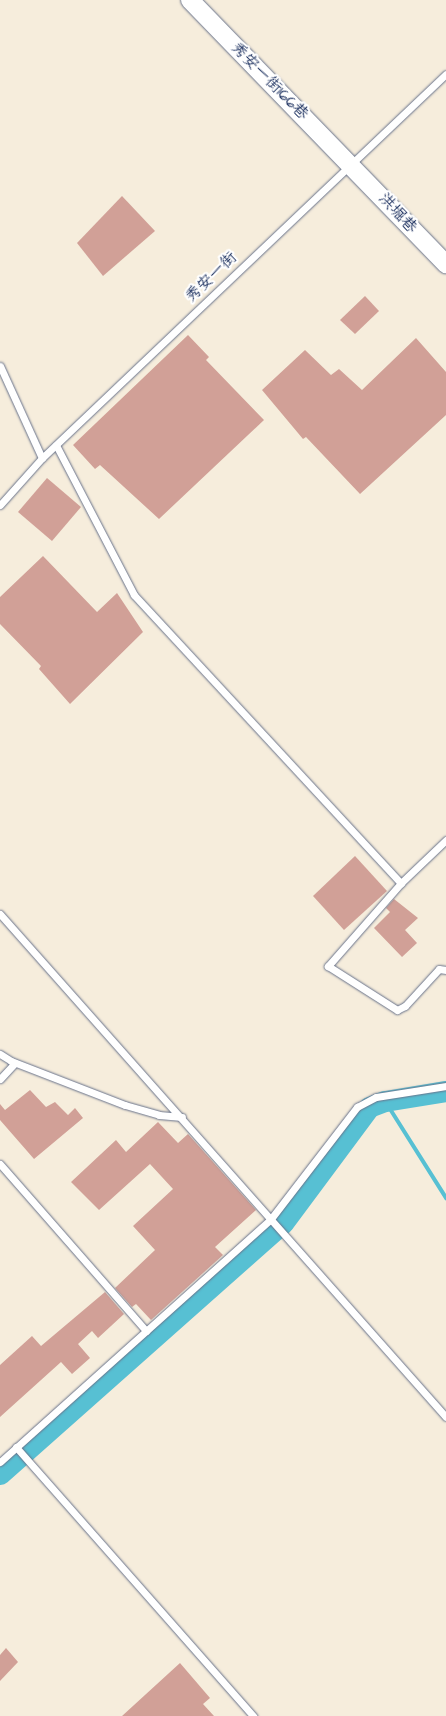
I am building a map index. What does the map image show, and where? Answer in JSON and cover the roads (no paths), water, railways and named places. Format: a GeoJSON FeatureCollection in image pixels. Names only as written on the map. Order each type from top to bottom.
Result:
{"type":"FeatureCollection","features":[{"type":"Feature","properties":{"kind":"street","name":"秀安一街166巷"},"geometry":{"type":"LineString","coordinates":[[190,0],[350,162]]}},
{"type":"Feature","properties":{"kind":"street","name":"洪堀巷"},"geometry":{"type":"LineString","coordinates":[[350,162],[446,264]]}},
{"type":"Feature","properties":{"kind":"lane","name":"秀安一街"},"geometry":{"type":"LineString","coordinates":[[0,505],[42,458],[350,162],[446,74]]}},
{"type":"Feature","properties":{"kind":"lane"},"geometry":{"type":"LineString","coordinates":[[0,366],[42,458]]}},
{"type":"Feature","properties":{"kind":"lane"},"geometry":{"type":"LineString","coordinates":[[56,445],[134,595],[401,883]]}},
{"type":"Feature","properties":{"kind":"lane"},"geometry":{"type":"LineString","coordinates":[[446,840],[401,883],[328,966],[398,1010],[405,1006],[439,969],[446,970]]}},
{"type":"Feature","properties":{"kind":"lane"},"geometry":{"type":"LineString","coordinates":[[0,914],[446,1417]]}},
{"type":"Feature","properties":{"kind":"lane"},"geometry":{"type":"LineString","coordinates":[[0,1054],[15,1063],[125,1105],[159,1115],[182,1117]]}},
{"type":"Feature","properties":{"kind":"lane"},"geometry":{"type":"LineString","coordinates":[[0,1079],[15,1063]]}},
{"type":"Feature","properties":{"kind":"lane"},"geometry":{"type":"LineString","coordinates":[[0,1462],[270,1220],[357,1108],[376,1097],[446,1086]]}},
{"type":"Feature","properties":{"kind":"lane"},"geometry":{"type":"LineString","coordinates":[[0,1164],[146,1332]]}},
{"type":"Feature","properties":{"kind":"lane"},"geometry":{"type":"LineString","coordinates":[[16,1448],[252,1716]]}},
{"type":"Feature","properties":{"kind":"waterway"},"geometry":{"type":"LineString","coordinates":[[0,1474],[283,1223],[369,1107],[385,1101],[446,1091]]}},
{"type":"Feature","properties":{"kind":"waterway"},"geometry":{"type":"LineString","coordinates":[[385,1101],[446,1198]]}}]}
